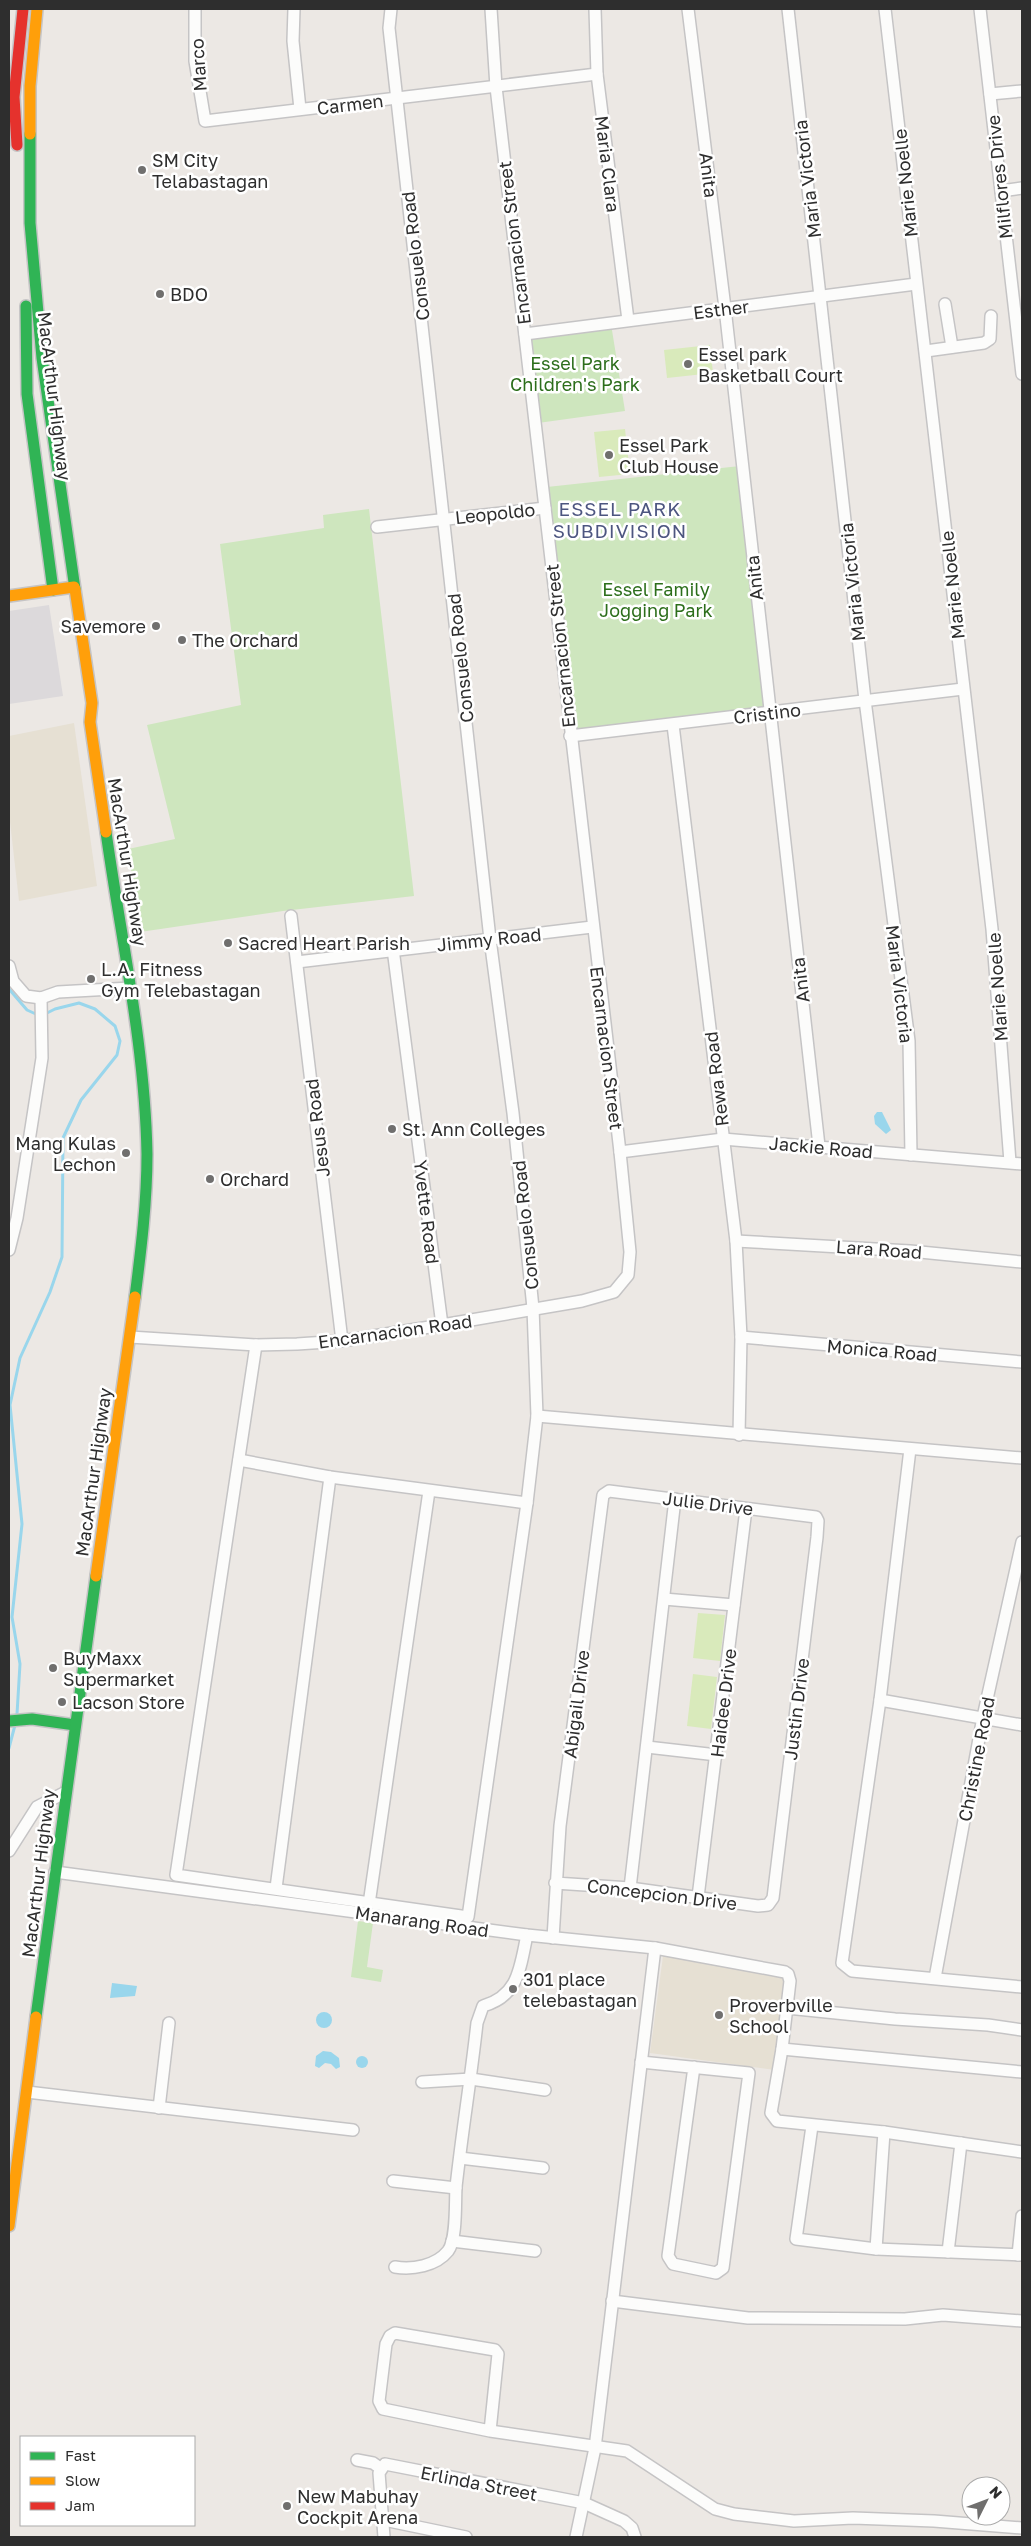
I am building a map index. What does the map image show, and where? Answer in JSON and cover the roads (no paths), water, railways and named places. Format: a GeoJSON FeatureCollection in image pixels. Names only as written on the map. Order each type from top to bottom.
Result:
{"type":"FeatureCollection","features":[{"type":"Feature","properties":{"kind":"main road"},"geometry":{"type":"LineString","coordinates":[[17,160],[14,97],[23,9]]}},
{"type":"Feature","properties":{"kind":"main road","name":"MacArthur Highway"},"geometry":{"type":"LineString","coordinates":[[36,9],[29,132],[30,232],[66,608]]}},
{"type":"Feature","properties":{"kind":"main road"},"geometry":{"type":"LineString","coordinates":[[19,38],[26,45],[34,40]]}},
{"type":"Feature","properties":{"kind":"main road","name":"MacArthur Highway"},"geometry":{"type":"LineString","coordinates":[[9,2226],[55,1872],[145,1219],[148,1134],[141,1065],[90,722],[92,703],[64,588],[33,373],[26,306],[18,179]]}},
{"type":"Feature","properties":{"kind":"main road"},"geometry":{"type":"LineString","coordinates":[[9,596],[64,588]]}},
{"type":"Feature","properties":{"kind":"main road","name":"MacArthur Highway"},"geometry":{"type":"LineString","coordinates":[[80,708],[90,722]]}},
{"type":"Feature","properties":{"kind":"main road"},"geometry":{"type":"LineString","coordinates":[[9,1721],[32,1718],[76,1726]]}},
{"type":"Feature","properties":{"kind":"street","name":"Marco"},"geometry":{"type":"LineString","coordinates":[[195,9],[195,61],[205,121]]}},
{"type":"Feature","properties":{"kind":"street"},"geometry":{"type":"LineString","coordinates":[[294,9],[292,41],[300,110]]}},
{"type":"Feature","properties":{"kind":"street","name":"Consuelo Road"},"geometry":{"type":"LineString","coordinates":[[369,1904],[468,1917],[538,1416],[533,1308],[513,1113],[490,939],[445,519],[396,98],[389,28],[391,9]]}},
{"type":"Feature","properties":{"kind":"street","name":"Encarnacion Street"},"geometry":{"type":"LineString","coordinates":[[491,9],[496,88],[592,927],[620,1152],[630,1252]]}},
{"type":"Feature","properties":{"kind":"street","name":"Maria Clara"},"geometry":{"type":"LineString","coordinates":[[595,9],[597,74],[628,320]]}},
{"type":"Feature","properties":{"kind":"street","name":"Anita"},"geometry":{"type":"LineString","coordinates":[[688,9],[725,308],[819,1146]]}},
{"type":"Feature","properties":{"kind":"street","name":"Maria Victoria"},"geometry":{"type":"LineString","coordinates":[[788,9],[865,700],[908,1040],[911,1155]]}},
{"type":"Feature","properties":{"kind":"street","name":"Marie Noelle"},"geometry":{"type":"LineString","coordinates":[[885,9],[992,929],[1010,1162]]}},
{"type":"Feature","properties":{"kind":"street","name":"Milflores Drive"},"geometry":{"type":"LineString","coordinates":[[980,9],[1001,191],[1017,282],[1022,374]]}},
{"type":"Feature","properties":{"kind":"street","name":"Carmen"},"geometry":{"type":"LineString","coordinates":[[205,121],[496,88],[597,74]]}},
{"type":"Feature","properties":{"kind":"street"},"geometry":{"type":"LineString","coordinates":[[990,94],[1022,91]]}},
{"type":"Feature","properties":{"kind":"street"},"geometry":{"type":"LineString","coordinates":[[1001,191],[1022,188]]}},
{"type":"Feature","properties":{"kind":"street","name":"Esther"},"geometry":{"type":"LineString","coordinates":[[525,334],[916,284]]}},
{"type":"Feature","properties":{"kind":"street"},"geometry":{"type":"LineString","coordinates":[[945,304],[952,348]]}},
{"type":"Feature","properties":{"kind":"street"},"geometry":{"type":"LineString","coordinates":[[926,351],[984,343],[990,339],[991,316]]}},
{"type":"Feature","properties":{"kind":"street","name":"Leopoldo"},"geometry":{"type":"LineString","coordinates":[[377,527],[545,508]]}},
{"type":"Feature","properties":{"kind":"street","name":"Cristino"},"geometry":{"type":"LineString","coordinates":[[570,736],[963,689]]}},
{"type":"Feature","properties":{"kind":"street","name":"Rewa Road"},"geometry":{"type":"LineString","coordinates":[[674,725],[736,1241],[742,1337],[740,1435]]}},
{"type":"Feature","properties":{"kind":"street","name":"Jesus Road"},"geometry":{"type":"LineString","coordinates":[[291,916],[342,1340]]}},
{"type":"Feature","properties":{"kind":"street","name":"Jimmy Road"},"geometry":{"type":"LineString","coordinates":[[297,962],[393,949],[592,927]]}},
{"type":"Feature","properties":{"kind":"street","name":"Yvette Road"},"geometry":{"type":"LineString","coordinates":[[393,949],[442,1325]]}},
{"type":"Feature","properties":{"kind":"street"},"geometry":{"type":"LineString","coordinates":[[9,966],[13,981],[21,992],[41,1002]]}},
{"type":"Feature","properties":{"kind":"street"},"geometry":{"type":"LineString","coordinates":[[41,1002],[58,992],[130,988]]}},
{"type":"Feature","properties":{"kind":"street"},"geometry":{"type":"LineString","coordinates":[[9,1250],[17,1218],[42,1058],[41,1002]]}},
{"type":"Feature","properties":{"kind":"street","name":"Jackie Road"},"geometry":{"type":"LineString","coordinates":[[620,1152],[723,1140],[819,1146],[1022,1164]]}},
{"type":"Feature","properties":{"kind":"street","name":"Lara Road"},"geometry":{"type":"LineString","coordinates":[[736,1241],[910,1251],[1022,1262]]}},
{"type":"Feature","properties":{"kind":"street","name":"Encarnacion Road"},"geometry":{"type":"LineString","coordinates":[[130,1336],[256,1346],[342,1340],[442,1325],[582,1301],[614,1292],[628,1275],[630,1252]]}},
{"type":"Feature","properties":{"kind":"street","name":"Monica Road"},"geometry":{"type":"LineString","coordinates":[[742,1337],[1022,1362]]}},
{"type":"Feature","properties":{"kind":"street"},"geometry":{"type":"LineString","coordinates":[[256,1346],[176,1875],[276,1888],[369,1904],[429,1492]]}},
{"type":"Feature","properties":{"kind":"street"},"geometry":{"type":"LineString","coordinates":[[538,1416],[1022,1458]]}},
{"type":"Feature","properties":{"kind":"street"},"geometry":{"type":"LineString","coordinates":[[910,1449],[880,1700],[842,1963],[852,1971],[1022,1987]]}},
{"type":"Feature","properties":{"kind":"street"},"geometry":{"type":"LineString","coordinates":[[239,1460],[330,1478],[527,1503]]}},
{"type":"Feature","properties":{"kind":"street"},"geometry":{"type":"LineString","coordinates":[[276,1888],[330,1478]]}},
{"type":"Feature","properties":{"kind":"street","name":"Julie Drive"},"geometry":{"type":"LineString","coordinates":[[606,1492],[811,1515]]}},
{"type":"Feature","properties":{"kind":"street","name":"Abigail Drive"},"geometry":{"type":"LineString","coordinates":[[553,1938],[560,1826],[601,1507],[603,1495],[606,1492]]}},
{"type":"Feature","properties":{"kind":"street"},"geometry":{"type":"LineString","coordinates":[[630,1888],[675,1499]]}},
{"type":"Feature","properties":{"kind":"street","name":"Haidee Drive"},"geometry":{"type":"LineString","coordinates":[[698,1897],[717,1756],[746,1509]]}},
{"type":"Feature","properties":{"kind":"street","name":"Justin Drive"},"geometry":{"type":"LineString","coordinates":[[768,1904],[773,1898],[817,1537],[818,1521],[811,1515]]}},
{"type":"Feature","properties":{"kind":"street","name":"Christine Road"},"geometry":{"type":"LineString","coordinates":[[935,1978],[983,1716],[1022,1542]]}},
{"type":"Feature","properties":{"kind":"street"},"geometry":{"type":"LineString","coordinates":[[664,1600],[734,1606]]}},
{"type":"Feature","properties":{"kind":"street"},"geometry":{"type":"LineString","coordinates":[[880,1700],[983,1716],[1022,1725]]}},
{"type":"Feature","properties":{"kind":"street"},"geometry":{"type":"LineString","coordinates":[[646,1747],[717,1756]]}},
{"type":"Feature","properties":{"kind":"street"},"geometry":{"type":"LineString","coordinates":[[9,1851],[37,1807],[66,1792]]}},
{"type":"Feature","properties":{"kind":"street","name":"Manarang Road"},"geometry":{"type":"LineString","coordinates":[[55,1872],[527,1935],[655,1948],[788,1974],[787,2008]]}},
{"type":"Feature","properties":{"kind":"street","name":"Concepcion Drive"},"geometry":{"type":"LineString","coordinates":[[555,1883],[630,1888],[758,1906],[768,1904]]}},
{"type":"Feature","properties":{"kind":"street"},"geometry":{"type":"LineString","coordinates":[[395,2267],[414,2268],[434,2261],[449,2250],[452,2241],[456,2188],[471,2079],[476,2023],[480,2010],[506,1996],[519,1972],[527,1935]]}},
{"type":"Feature","properties":{"kind":"street"},"geometry":{"type":"LineString","coordinates":[[576,2537],[595,2448],[655,1948]]}},
{"type":"Feature","properties":{"kind":"street"},"geometry":{"type":"LineString","coordinates":[[1022,2030],[988,2025],[894,2019],[787,2008],[771,2113],[777,2121],[884,2132],[1022,2152]]}},
{"type":"Feature","properties":{"kind":"street"},"geometry":{"type":"LineString","coordinates":[[159,2108],[169,2022]]}},
{"type":"Feature","properties":{"kind":"street"},"geometry":{"type":"LineString","coordinates":[[782,2049],[1022,2072]]}},
{"type":"Feature","properties":{"kind":"street"},"geometry":{"type":"LineString","coordinates":[[641,2062],[694,2067],[748,2073],[750,2077],[723,2268],[716,2272],[686,2269],[673,2264],[668,2256],[694,2067]]}},
{"type":"Feature","properties":{"kind":"street"},"geometry":{"type":"LineString","coordinates":[[422,2082],[471,2079],[545,2090]]}},
{"type":"Feature","properties":{"kind":"street"},"geometry":{"type":"LineString","coordinates":[[27,2092],[352,2130]]}},
{"type":"Feature","properties":{"kind":"street"},"geometry":{"type":"LineString","coordinates":[[812,2126],[796,2239],[876,2249],[1020,2255],[1022,2216]]}},
{"type":"Feature","properties":{"kind":"street"},"geometry":{"type":"LineString","coordinates":[[876,2249],[884,2132]]}},
{"type":"Feature","properties":{"kind":"street"},"geometry":{"type":"LineString","coordinates":[[948,2252],[960,2143]]}},
{"type":"Feature","properties":{"kind":"street"},"geometry":{"type":"LineString","coordinates":[[460,2158],[543,2168]]}},
{"type":"Feature","properties":{"kind":"street"},"geometry":{"type":"LineString","coordinates":[[393,2180],[456,2188]]}},
{"type":"Feature","properties":{"kind":"street"},"geometry":{"type":"LineString","coordinates":[[452,2241],[535,2251]]}},
{"type":"Feature","properties":{"kind":"street"},"geometry":{"type":"LineString","coordinates":[[612,2301],[748,2318],[905,2320],[943,2315],[1022,2321]]}},
{"type":"Feature","properties":{"kind":"street"},"geometry":{"type":"LineString","coordinates":[[490,2431],[498,2354],[495,2350],[395,2333],[390,2336],[386,2344],[379,2401],[383,2409],[490,2431],[595,2448],[627,2451],[715,2509],[734,2514],[794,2522],[853,2518],[934,2521],[1022,2528]]}},
{"type":"Feature","properties":{"kind":"street"},"geometry":{"type":"LineString","coordinates":[[357,2460],[373,2463],[380,2470],[384,2537]]}},
{"type":"Feature","properties":{"kind":"street","name":"Erlinda Street"},"geometry":{"type":"LineString","coordinates":[[380,2470],[385,2464],[584,2503],[624,2522],[632,2528],[635,2537]]}},
{"type":"Feature","properties":{"kind":"street"},"geometry":{"type":"LineString","coordinates":[[384,2520],[466,2537]]}},
{"type":"Feature","properties":{"kind":"water"},"geometry":{"type":"Polygon","coordinates":[[[877,1112],[882,1112],[891,1130],[886,1134],[875,1124],[874,1116],[877,1112]]]}},
{"type":"Feature","properties":{"kind":"water"},"geometry":{"type":"Polygon","coordinates":[[[112,1983],[137,1986],[135,1996],[110,1998],[112,1983]]]}},
{"type":"Feature","properties":{"kind":"water"},"geometry":{"type":"Polygon","coordinates":[[[324,2012],[332,2020],[324,2028],[316,2020],[324,2012]]]}},
{"type":"Feature","properties":{"kind":"water"},"geometry":{"type":"Polygon","coordinates":[[[323,2051],[331,2052],[339,2058],[340,2067],[336,2069],[331,2064],[325,2063],[319,2068],[315,2066],[316,2056],[323,2051]]]}},
{"type":"Feature","properties":{"kind":"water"},"geometry":{"type":"Polygon","coordinates":[[[360,2056],[364,2056],[368,2062],[364,2068],[360,2068],[356,2064],[356,2060],[360,2056]]]}},
{"type":"Feature","properties":{"kind":"waterway"},"geometry":{"type":"LineString","coordinates":[[9,989],[27,1010],[38,1015]]}},
{"type":"Feature","properties":{"kind":"waterway"},"geometry":{"type":"LineString","coordinates":[[17,1714],[20,1664],[12,1617],[22,1524],[10,1405],[20,1358],[50,1292],[62,1257],[63,1138],[81,1100],[117,1055],[120,1041],[115,1026],[95,1009],[79,1003],[55,1009],[43,1015]]}},
{"type":"Feature","properties":{"kind":"waterway"},"geometry":{"type":"LineString","coordinates":[[9,1748],[15,1725]]}},
{"type":"Feature","properties":{"kind":"place","name":"SM City Telabastagan"},"geometry":{"type":"Point","coordinates":[142,170]}},
{"type":"Feature","properties":{"kind":"place","name":"BDO"},"geometry":{"type":"Point","coordinates":[160,294]}},
{"type":"Feature","properties":{"kind":"place","name":"Essel park Basketball Court"},"geometry":{"type":"Point","coordinates":[688,364]}},
{"type":"Feature","properties":{"kind":"place","name":"Essel Park Club House"},"geometry":{"type":"Point","coordinates":[609,455]}},
{"type":"Feature","properties":{"kind":"place","name":"Savemore"},"geometry":{"type":"Point","coordinates":[156,626]}},
{"type":"Feature","properties":{"kind":"place","name":"The Orchard"},"geometry":{"type":"Point","coordinates":[182,640]}},
{"type":"Feature","properties":{"kind":"place","name":"Sacred Heart Parish"},"geometry":{"type":"Point","coordinates":[228,943]}},
{"type":"Feature","properties":{"kind":"place","name":"L.A. Fitness Gym Telebastagan"},"geometry":{"type":"Point","coordinates":[91,979]}},
{"type":"Feature","properties":{"kind":"place","name":"St. Ann Colleges"},"geometry":{"type":"Point","coordinates":[392,1129]}},
{"type":"Feature","properties":{"kind":"place","name":"Mang Kulas Lechon"},"geometry":{"type":"Point","coordinates":[126,1153]}},
{"type":"Feature","properties":{"kind":"place","name":"Orchard"},"geometry":{"type":"Point","coordinates":[210,1179]}},
{"type":"Feature","properties":{"kind":"place","name":"BuyMaxx Supermarket"},"geometry":{"type":"Point","coordinates":[53,1668]}},
{"type":"Feature","properties":{"kind":"place","name":"Lacson Store"},"geometry":{"type":"Point","coordinates":[62,1702]}},
{"type":"Feature","properties":{"kind":"place","name":"301 place telebastagan"},"geometry":{"type":"Point","coordinates":[513,1989]}},
{"type":"Feature","properties":{"kind":"place","name":"Proverbville School"},"geometry":{"type":"Point","coordinates":[719,2015]}},
{"type":"Feature","properties":{"kind":"place","name":"New Mabuhay Cockpit Arena"},"geometry":{"type":"Point","coordinates":[287,2506]}},
{"type":"Feature","properties":{"kind":"district","name":"ESSEL PARK SUBDIVISION"},"geometry":{"type":"Point","coordinates":[620,519]}},
{"type":"Feature","properties":{"kind":"park label","name":"Essel Park Children's Park"},"geometry":{"type":"Point","coordinates":[575,373]}},
{"type":"Feature","properties":{"kind":"park label","name":"Essel Family Jogging Park"},"geometry":{"type":"Point","coordinates":[656,599]}}]}
